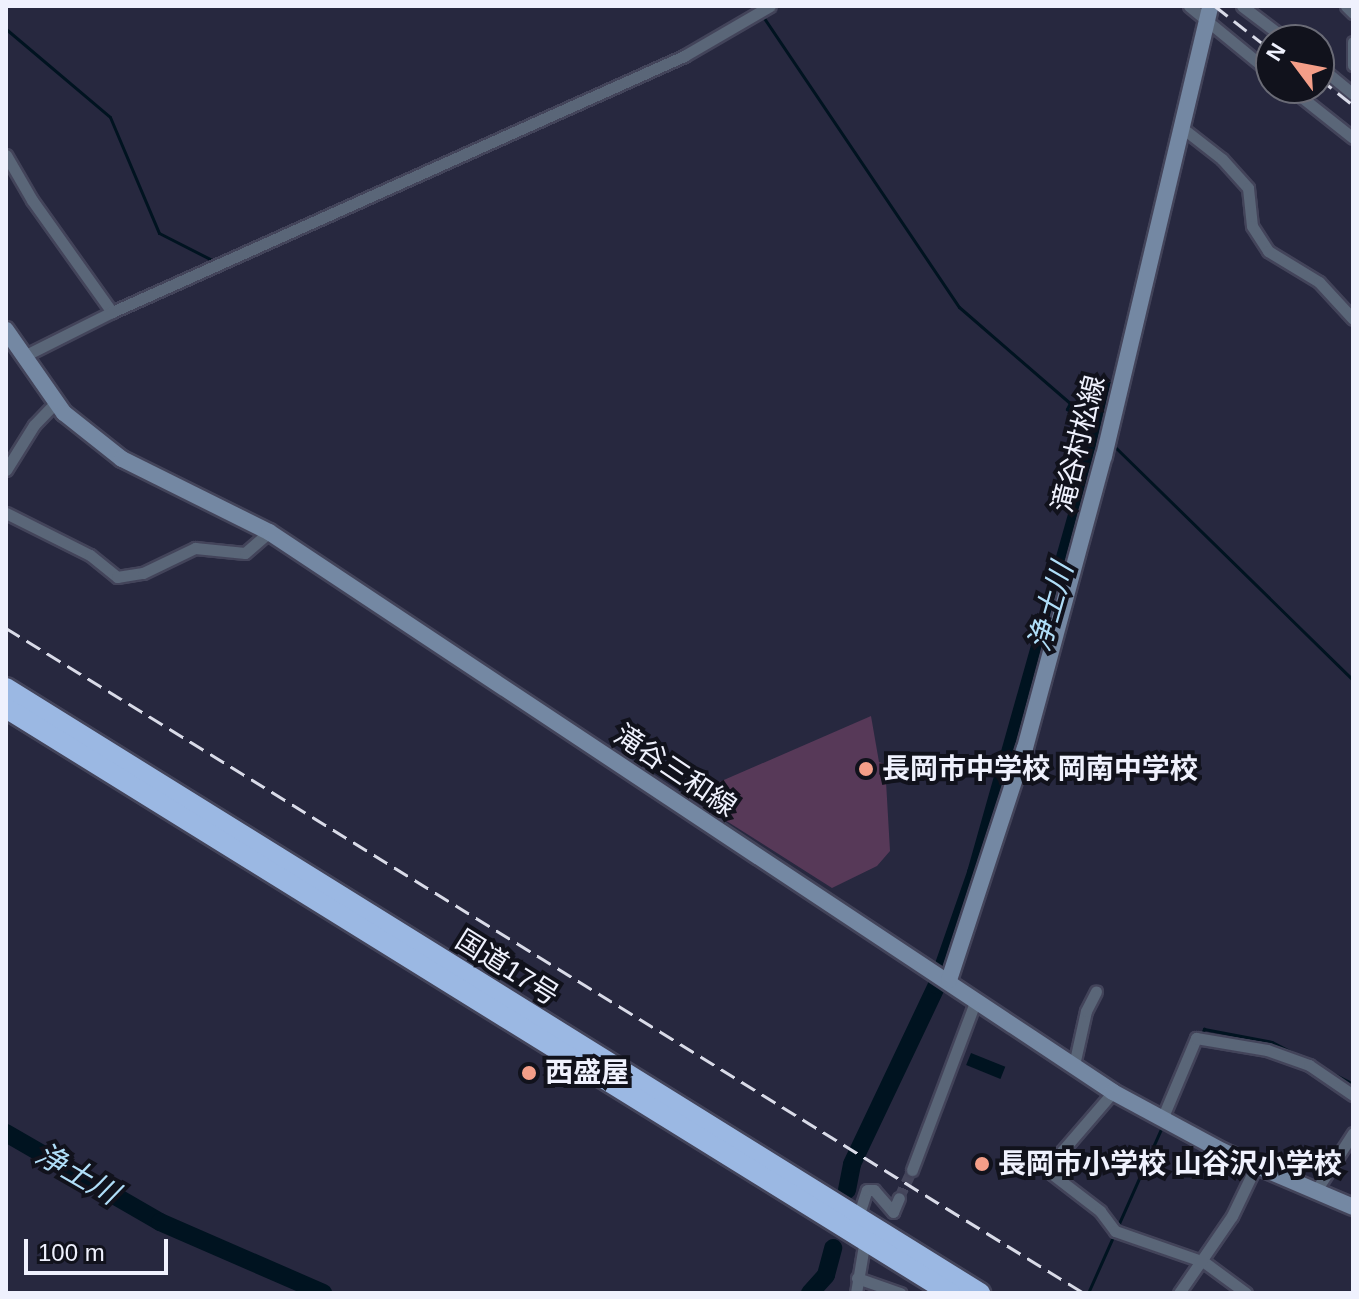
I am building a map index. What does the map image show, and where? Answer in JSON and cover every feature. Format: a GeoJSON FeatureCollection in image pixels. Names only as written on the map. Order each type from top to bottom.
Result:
{"type":"FeatureCollection","features":[{"type":"Feature","properties":{"kind":"highway","name":"国道17号"},"geometry":{"type":"LineString","coordinates":[[6,688],[980,1293]]}},
{"type":"Feature","properties":{"kind":"highway","name":"国道17号"},"geometry":{"type":"LineString","coordinates":[[6,708],[609,1086],[950,1293]]}},
{"type":"Feature","properties":{"kind":"main road","name":"滝谷村松線"},"geometry":{"type":"LineString","coordinates":[[949,980],[1025,748],[1108,438],[1208,14]]}},
{"type":"Feature","properties":{"kind":"main road","name":"滝谷三和線"},"geometry":{"type":"LineString","coordinates":[[6,330],[55,403],[82,431],[122,459],[269,532],[949,980],[975,1002],[1113,1092],[1256,1166],[1353,1207]]}},
{"type":"Feature","properties":{"kind":"street"},"geometry":{"type":"LineString","coordinates":[[24,356],[112,312],[684,56],[770,6]]}},
{"type":"Feature","properties":{"kind":"street"},"geometry":{"type":"LineString","coordinates":[[1189,6],[1208,14],[1255,58]]}},
{"type":"Feature","properties":{"kind":"street"},"geometry":{"type":"LineString","coordinates":[[1242,6],[1266,24]]}},
{"type":"Feature","properties":{"kind":"street"},"geometry":{"type":"LineString","coordinates":[[1346,6],[1353,13]]}},
{"type":"Feature","properties":{"kind":"street"},"geometry":{"type":"LineString","coordinates":[[1353,42],[1353,65]]}},
{"type":"Feature","properties":{"kind":"street"},"geometry":{"type":"LineString","coordinates":[[1335,79],[1353,94]]}},
{"type":"Feature","properties":{"kind":"street"},"geometry":{"type":"LineString","coordinates":[[1310,104],[1353,138]]}},
{"type":"Feature","properties":{"kind":"street"},"geometry":{"type":"LineString","coordinates":[[1181,127],[1222,159],[1248,188],[1252,226],[1268,251],[1319,282],[1353,319]]}},
{"type":"Feature","properties":{"kind":"street"},"geometry":{"type":"LineString","coordinates":[[6,155],[32,200],[112,312]]}},
{"type":"Feature","properties":{"kind":"street"},"geometry":{"type":"LineString","coordinates":[[6,470],[55,403]]}},
{"type":"Feature","properties":{"kind":"street"},"geometry":{"type":"LineString","coordinates":[[6,513],[90,555],[117,577],[143,573],[195,548],[245,553],[269,532]]}},
{"type":"Feature","properties":{"kind":"street"},"geometry":{"type":"LineString","coordinates":[[1074,1065],[1086,1011],[1096,991]]}},
{"type":"Feature","properties":{"kind":"street"},"geometry":{"type":"LineString","coordinates":[[912,1170],[975,1002]]}},
{"type":"Feature","properties":{"kind":"street"},"geometry":{"type":"LineString","coordinates":[[1162,1119],[1196,1038],[1267,1050],[1309,1065],[1353,1095]]}},
{"type":"Feature","properties":{"kind":"street"},"geometry":{"type":"LineString","coordinates":[[1113,1092],[1062,1151],[1052,1174],[1100,1211],[1115,1231],[1204,1262],[1246,1293]]}},
{"type":"Feature","properties":{"kind":"street"},"geometry":{"type":"LineString","coordinates":[[1315,1192],[1353,1133]]}},
{"type":"Feature","properties":{"kind":"street"},"geometry":{"type":"LineString","coordinates":[[1179,1293],[1204,1262],[1256,1166]]}},
{"type":"Feature","properties":{"kind":"street"},"geometry":{"type":"LineString","coordinates":[[858,1217],[867,1190],[874,1190],[893,1212],[899,1198]]}},
{"type":"Feature","properties":{"kind":"street"},"geometry":{"type":"LineString","coordinates":[[856,1293],[865,1239]]}},
{"type":"Feature","properties":{"kind":"street"},"geometry":{"type":"LineString","coordinates":[[857,1278],[900,1293]]}},
{"type":"Feature","properties":{"kind":"shaded area"},"geometry":{"type":"Polygon","coordinates":[[[871,716],[879,762],[885,764],[890,851],[877,866],[832,888],[687,796],[871,716]]]}},
{"type":"Feature","properties":{"kind":"water"},"geometry":{"type":"Polygon","coordinates":[[[971,1053],[1005,1067],[1000,1079],[966,1065],[971,1053]]]}},
{"type":"Feature","properties":{"kind":"waterway"},"geometry":{"type":"LineString","coordinates":[[762,15],[959,307],[1070,403],[1067,409],[1103,433]]}},
{"type":"Feature","properties":{"kind":"waterway"},"geometry":{"type":"LineString","coordinates":[[6,29],[110,117],[159,233],[214,261]]}},
{"type":"Feature","properties":{"kind":"waterway","name":"浄土川"},"geometry":{"type":"LineString","coordinates":[[847,1190],[852,1164],[937,985],[976,873],[1112,391]]}},
{"type":"Feature","properties":{"kind":"waterway"},"geometry":{"type":"LineString","coordinates":[[1113,445],[1353,680]]}},
{"type":"Feature","properties":{"kind":"waterway"},"geometry":{"type":"LineString","coordinates":[[1201,1036],[1204,1029],[1272,1042],[1353,1084]]}},
{"type":"Feature","properties":{"kind":"waterway"},"geometry":{"type":"LineString","coordinates":[[1088,1293],[1162,1127]]}},
{"type":"Feature","properties":{"kind":"waterway","name":"浄土川"},"geometry":{"type":"LineString","coordinates":[[6,1133],[160,1222],[323,1293]]}},
{"type":"Feature","properties":{"kind":"waterway","name":"浄土川"},"geometry":{"type":"LineString","coordinates":[[810,1293],[826,1275],[833,1248]]}},
{"type":"Feature","properties":{"kind":"tunnel"},"geometry":{"type":"LineString","coordinates":[[899,1198],[912,1170]]}},
{"type":"Feature","properties":{"kind":"railway"},"geometry":{"type":"LineString","coordinates":[[1215,6],[1255,37]]}},
{"type":"Feature","properties":{"kind":"railway"},"geometry":{"type":"LineString","coordinates":[[1335,91],[1353,105]]}},
{"type":"Feature","properties":{"kind":"railway"},"geometry":{"type":"LineString","coordinates":[[6,628],[1084,1293]]}},
{"type":"Feature","properties":{"kind":"place","name":"長岡市中学校 岡南中学校"},"geometry":{"type":"Point","coordinates":[866,769]}},
{"type":"Feature","properties":{"kind":"place","name":"西盛屋"},"geometry":{"type":"Point","coordinates":[529,1073]}},
{"type":"Feature","properties":{"kind":"place","name":"長岡市小学校 山谷沢小学校"},"geometry":{"type":"Point","coordinates":[982,1164]}}]}
